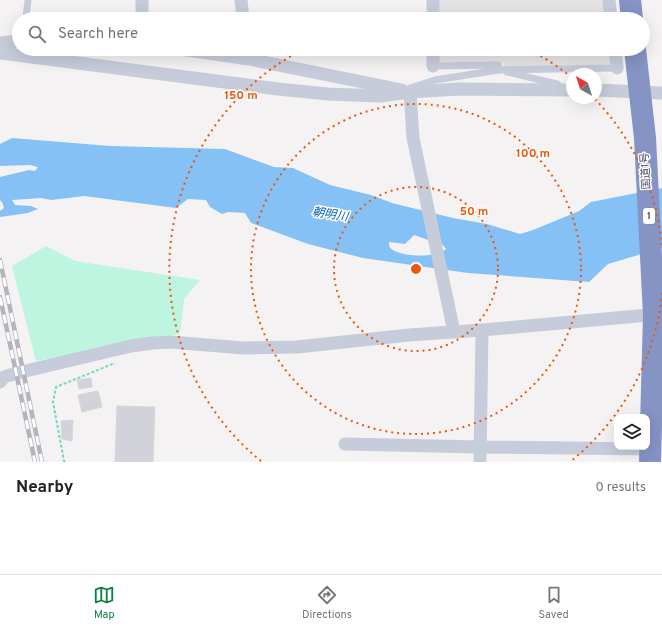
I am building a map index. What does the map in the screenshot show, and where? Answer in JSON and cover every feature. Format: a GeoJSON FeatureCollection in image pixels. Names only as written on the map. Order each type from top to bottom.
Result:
{"type":"FeatureCollection","features":[{"type":"Feature","properties":{"kind":"highway"},"geometry":{"type":"LineString","coordinates":[[630,0],[631,12]]}},
{"type":"Feature","properties":{"kind":"highway","name":"国道1号"},"geometry":{"type":"LineString","coordinates":[[637,56],[645,138],[653,293],[658,314],[650,456]]}},
{"type":"Feature","properties":{"kind":"street"},"geometry":{"type":"LineString","coordinates":[[142,0],[142,12]]}},
{"type":"Feature","properties":{"kind":"street"},"geometry":{"type":"LineString","coordinates":[[241,0],[242,12]]}},
{"type":"Feature","properties":{"kind":"street"},"geometry":{"type":"LineString","coordinates":[[433,0],[433,12]]}},
{"type":"Feature","properties":{"kind":"street"},"geometry":{"type":"LineString","coordinates":[[609,0],[610,12]]}},
{"type":"Feature","properties":{"kind":"street"},"geometry":{"type":"LineString","coordinates":[[0,43],[12,42]]}},
{"type":"Feature","properties":{"kind":"street"},"geometry":{"type":"LineString","coordinates":[[0,53],[12,55]]}},
{"type":"Feature","properties":{"kind":"street"},"geometry":{"type":"LineString","coordinates":[[23,56],[278,89],[328,94],[380,96],[410,92],[459,89],[566,90]]}},
{"type":"Feature","properties":{"kind":"street"},"geometry":{"type":"LineString","coordinates":[[257,56],[410,92]]}},
{"type":"Feature","properties":{"kind":"street"},"geometry":{"type":"LineString","coordinates":[[433,56],[433,66]]}},
{"type":"Feature","properties":{"kind":"street"},"geometry":{"type":"LineString","coordinates":[[616,56],[617,68]]}},
{"type":"Feature","properties":{"kind":"street"},"geometry":{"type":"LineString","coordinates":[[602,90],[662,93]]}},
{"type":"Feature","properties":{"kind":"street"},"geometry":{"type":"LineString","coordinates":[[410,92],[413,138],[454,332]]}},
{"type":"Feature","properties":{"kind":"street"},"geometry":{"type":"LineString","coordinates":[[1,379],[131,346],[152,343],[171,342],[243,348],[297,347],[409,335],[658,314]]}},
{"type":"Feature","properties":{"kind":"street"},"geometry":{"type":"LineString","coordinates":[[480,462],[482,330]]}},
{"type":"Feature","properties":{"kind":"street"},"geometry":{"type":"LineString","coordinates":[[345,444],[480,447],[650,456]]}},
{"type":"Feature","properties":{"kind":"lane"},"geometry":{"type":"LineString","coordinates":[[27,12],[28,0]]}},
{"type":"Feature","properties":{"kind":"lane"},"geometry":{"type":"LineString","coordinates":[[433,66],[498,65],[499,70]]}},
{"type":"Feature","properties":{"kind":"lane"},"geometry":{"type":"LineString","coordinates":[[410,92],[410,88],[435,80],[499,70],[617,68]]}},
{"type":"Feature","properties":{"kind":"lane"},"geometry":{"type":"LineString","coordinates":[[499,70],[556,84],[566,89]]}},
{"type":"Feature","properties":{"kind":"path"},"geometry":{"type":"LineString","coordinates":[[65,462],[53,402],[56,387],[120,361]]}},
{"type":"Feature","properties":{"kind":"shaded area"},"geometry":{"type":"Polygon","coordinates":[[[436,0],[607,0],[608,12],[436,12],[436,0]]]}},
{"type":"Feature","properties":{"kind":"shaded area"},"geometry":{"type":"Polygon","coordinates":[[[436,56],[613,56],[614,65],[504,67],[503,63],[437,65],[436,56]]]}},
{"type":"Feature","properties":{"kind":"green space"},"geometry":{"type":"Polygon","coordinates":[[[46,246],[75,261],[200,280],[184,299],[180,334],[36,361],[12,266],[46,246]]]}},
{"type":"Feature","properties":{"kind":"water","name":"朝明川"},"geometry":{"type":"Polygon","coordinates":[[[12,138],[110,146],[225,149],[274,167],[293,168],[330,185],[371,195],[392,203],[453,218],[487,224],[520,234],[579,211],[591,202],[662,188],[662,248],[608,264],[589,282],[468,273],[363,258],[308,244],[251,223],[245,213],[228,212],[222,214],[210,207],[206,200],[188,199],[176,208],[84,196],[51,200],[41,198],[12,200],[15,205],[31,206],[38,209],[28,213],[0,217],[0,211],[4,208],[0,200],[0,177],[29,170],[35,171],[38,167],[30,165],[0,166],[0,144],[12,138]],[[414,235],[405,244],[389,242],[390,247],[393,250],[404,254],[420,256],[442,252],[446,249],[443,245],[414,235]]]}},
{"type":"Feature","properties":{"kind":"building"},"geometry":{"type":"Polygon","coordinates":[[[91,378],[92,387],[79,389],[77,380],[91,378]]]}},
{"type":"Feature","properties":{"kind":"building"},"geometry":{"type":"Polygon","coordinates":[[[98,391],[102,407],[82,412],[78,395],[98,391]]]}},
{"type":"Feature","properties":{"kind":"building"},"geometry":{"type":"Polygon","coordinates":[[[117,406],[155,407],[153,462],[115,462],[117,406]]]}},
{"type":"Feature","properties":{"kind":"building"},"geometry":{"type":"Polygon","coordinates":[[[73,420],[72,441],[62,439],[61,421],[73,420]]]}},
{"type":"Feature","properties":{"kind":"railway"},"geometry":{"type":"LineString","coordinates":[[0,260],[42,462]]}},
{"type":"Feature","properties":{"kind":"railway"},"geometry":{"type":"LineString","coordinates":[[0,297],[35,462]]}}]}
